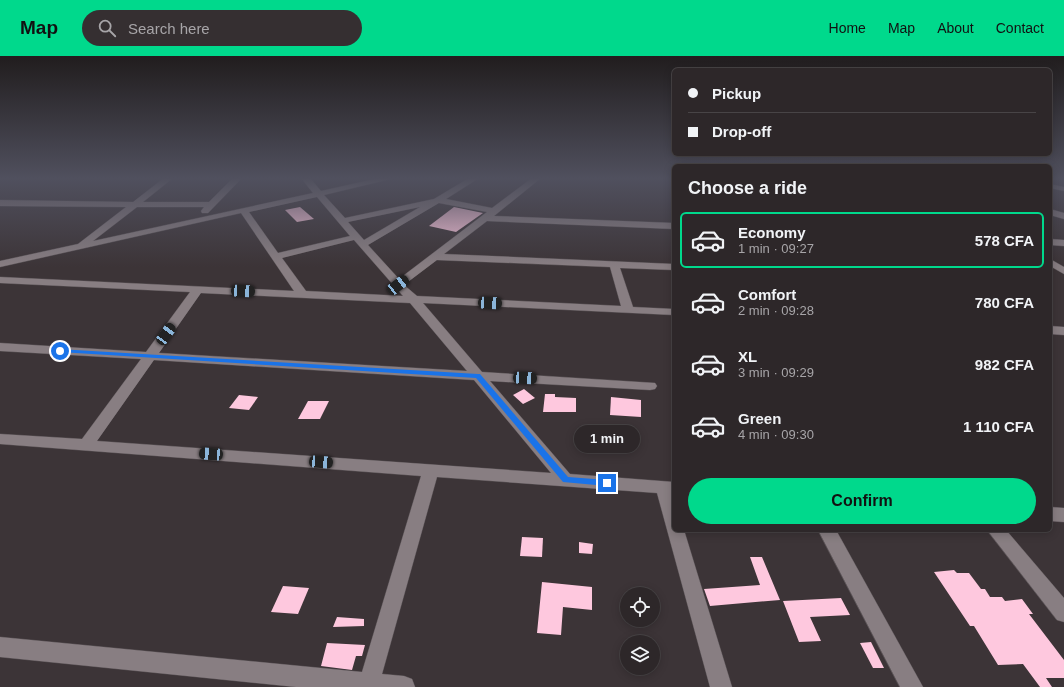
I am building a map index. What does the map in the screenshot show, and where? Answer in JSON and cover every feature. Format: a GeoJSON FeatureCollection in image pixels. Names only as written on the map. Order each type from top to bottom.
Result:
{"type":"FeatureCollection","features":[{"type":"Feature","properties":{"kind":"street"},"geometry":{"type":"LineString","coordinates":[[80,246],[130,207]]}},
{"type":"Feature","properties":{"kind":"street"},"geometry":{"type":"LineString","coordinates":[[193,221],[207,207]]}},
{"type":"Feature","properties":{"kind":"street"},"geometry":{"type":"LineString","coordinates":[[0,264],[256,207]]}},
{"type":"Feature","properties":{"kind":"street"},"geometry":{"type":"LineString","coordinates":[[331,207],[398,285],[414,300],[566,480]]}},
{"type":"Feature","properties":{"kind":"street"},"geometry":{"type":"LineString","coordinates":[[343,221],[405,207]]}},
{"type":"Feature","properties":{"kind":"street"},"geometry":{"type":"LineString","coordinates":[[276,256],[360,241],[425,207]]}},
{"type":"Feature","properties":{"kind":"street"},"geometry":{"type":"LineString","coordinates":[[476,207],[494,211]]}},
{"type":"Feature","properties":{"kind":"street"},"geometry":{"type":"LineString","coordinates":[[398,285],[499,207]]}},
{"type":"Feature","properties":{"kind":"street"},"geometry":{"type":"LineString","coordinates":[[244,210],[302,294]]}},
{"type":"Feature","properties":{"kind":"street"},"geometry":{"type":"LineString","coordinates":[[1052,213],[1064,216]]}},
{"type":"Feature","properties":{"kind":"street"},"geometry":{"type":"LineString","coordinates":[[486,218],[672,226]]}},
{"type":"Feature","properties":{"kind":"street"},"geometry":{"type":"LineString","coordinates":[[1052,242],[1064,243]]}},
{"type":"Feature","properties":{"kind":"street"},"geometry":{"type":"LineString","coordinates":[[435,257],[672,267]]}},
{"type":"Feature","properties":{"kind":"street"},"geometry":{"type":"LineString","coordinates":[[1052,263],[1064,271]]}},
{"type":"Feature","properties":{"kind":"street"},"geometry":{"type":"LineString","coordinates":[[614,264],[628,310]]}},
{"type":"Feature","properties":{"kind":"street"},"geometry":{"type":"LineString","coordinates":[[0,280],[672,312]]}},
{"type":"Feature","properties":{"kind":"street"},"geometry":{"type":"LineString","coordinates":[[86,445],[198,289]]}},
{"type":"Feature","properties":{"kind":"street"},"geometry":{"type":"LineString","coordinates":[[1052,330],[1064,331]]}},
{"type":"Feature","properties":{"kind":"street"},"geometry":{"type":"LineString","coordinates":[[0,347],[650,386]]}},
{"type":"Feature","properties":{"kind":"street"},"geometry":{"type":"LineString","coordinates":[[0,439],[668,487],[672,513]]}},
{"type":"Feature","properties":{"kind":"street"},"geometry":{"type":"LineString","coordinates":[[369,685],[431,470]]}},
{"type":"Feature","properties":{"kind":"street"},"geometry":{"type":"LineString","coordinates":[[1052,514],[1064,515]]}},
{"type":"Feature","properties":{"kind":"street"},"geometry":{"type":"LineString","coordinates":[[676,532],[721,687]]}},
{"type":"Feature","properties":{"kind":"street"},"geometry":{"type":"LineString","coordinates":[[828,532],[912,687]]}},
{"type":"Feature","properties":{"kind":"street"},"geometry":{"type":"LineString","coordinates":[[998,532],[1064,612]]}},
{"type":"Feature","properties":{"kind":"street"},"geometry":{"type":"LineString","coordinates":[[0,647],[369,685],[404,687]]}},
{"type":"Feature","properties":{"kind":"building"},"geometry":{"type":"Polygon","coordinates":[[[301,207],[314,219],[297,222],[285,210],[301,207]]]}},
{"type":"Feature","properties":{"kind":"building"},"geometry":{"type":"Polygon","coordinates":[[[453,207],[483,213],[456,232],[429,226],[453,207]]]}},
{"type":"Feature","properties":{"kind":"building"},"geometry":{"type":"Polygon","coordinates":[[[524,389],[535,398],[523,404],[513,395],[524,389]]]}},
{"type":"Feature","properties":{"kind":"building"},"geometry":{"type":"Polygon","coordinates":[[[545,394],[555,394],[555,397],[576,398],[576,412],[543,412],[545,394]]]}},
{"type":"Feature","properties":{"kind":"building"},"geometry":{"type":"Polygon","coordinates":[[[239,395],[258,397],[249,410],[229,408],[239,395]]]}},
{"type":"Feature","properties":{"kind":"building"},"geometry":{"type":"Polygon","coordinates":[[[611,397],[641,400],[641,417],[610,415],[611,397]]]}},
{"type":"Feature","properties":{"kind":"building"},"geometry":{"type":"Polygon","coordinates":[[[308,401],[329,401],[320,419],[298,419],[308,401]]]}},
{"type":"Feature","properties":{"kind":"building"},"geometry":{"type":"Polygon","coordinates":[[[522,537],[543,538],[542,557],[520,556],[522,537]]]}},
{"type":"Feature","properties":{"kind":"building"},"geometry":{"type":"Polygon","coordinates":[[[579,542],[593,544],[592,554],[579,553],[579,542]]]}},
{"type":"Feature","properties":{"kind":"building"},"geometry":{"type":"Polygon","coordinates":[[[750,557],[762,557],[780,600],[710,606],[704,589],[760,585],[750,557]]]}},
{"type":"Feature","properties":{"kind":"building"},"geometry":{"type":"Polygon","coordinates":[[[954,570],[957,573],[969,573],[981,589],[985,589],[990,597],[1002,597],[1005,601],[1022,599],[1033,614],[1029,614],[1064,660],[1064,678],[1046,678],[1052,687],[1040,687],[1023,664],[998,665],[974,626],[970,626],[934,572],[954,570]]]}},
{"type":"Feature","properties":{"kind":"building"},"geometry":{"type":"Polygon","coordinates":[[[542,582],[592,587],[592,610],[563,607],[561,635],[537,633],[542,582]]]}},
{"type":"Feature","properties":{"kind":"building"},"geometry":{"type":"Polygon","coordinates":[[[283,586],[309,588],[298,614],[271,612],[283,586]]]}},
{"type":"Feature","properties":{"kind":"building"},"geometry":{"type":"Polygon","coordinates":[[[841,598],[850,615],[810,617],[821,641],[799,642],[783,601],[841,598]]]}},
{"type":"Feature","properties":{"kind":"building"},"geometry":{"type":"Polygon","coordinates":[[[337,617],[364,619],[364,626],[333,627],[337,617]]]}},
{"type":"Feature","properties":{"kind":"building"},"geometry":{"type":"Polygon","coordinates":[[[871,642],[884,668],[873,668],[860,643],[871,642]]]}},
{"type":"Feature","properties":{"kind":"building"},"geometry":{"type":"Polygon","coordinates":[[[327,643],[365,645],[362,656],[356,656],[352,670],[321,666],[327,643]]]}},
{"type":"Feature","properties":{"kind":"route"},"geometry":{"type":"LineString","coordinates":[[60,351],[478,376],[566,480],[607,483]]}}]}
